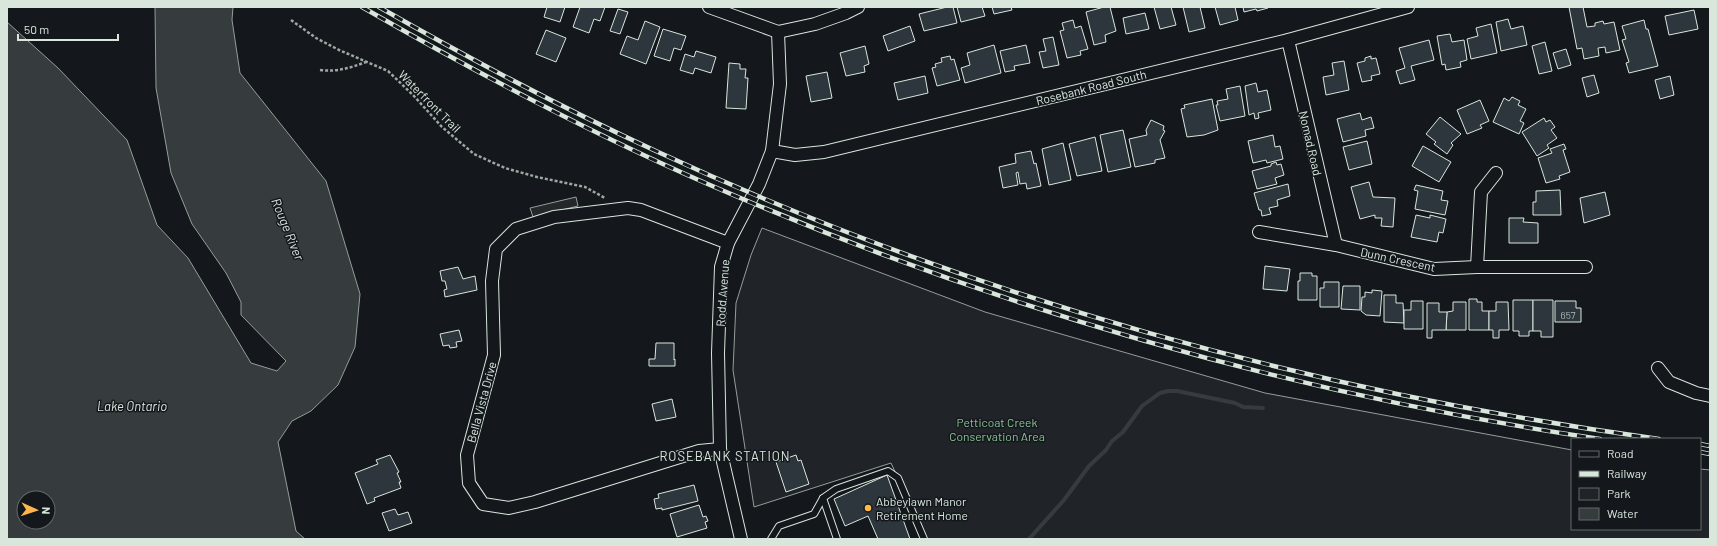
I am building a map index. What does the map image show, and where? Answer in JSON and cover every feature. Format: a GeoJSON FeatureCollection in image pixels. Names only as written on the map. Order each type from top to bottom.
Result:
{"type":"FeatureCollection","features":[{"type":"Feature","properties":{"kind":"street"},"geometry":{"type":"LineString","coordinates":[[709,7],[778,32],[815,24],[858,7]]}},
{"type":"Feature","properties":{"kind":"street","name":"Rosebank Road South"},"geometry":{"type":"LineString","coordinates":[[772,151],[794,155],[824,152],[1288,40],[1408,7]]}},
{"type":"Feature","properties":{"kind":"street","name":"Rodd Avenue"},"geometry":{"type":"LineString","coordinates":[[741,539],[720,449],[718,353],[721,267],[728,243],[760,184],[772,151],[780,84],[778,32]]}},
{"type":"Feature","properties":{"kind":"street","name":"Nomad Road"},"geometry":{"type":"LineString","coordinates":[[1288,40],[1336,245]]}},
{"type":"Feature","properties":{"kind":"street"},"geometry":{"type":"LineString","coordinates":[[1477,267],[1481,192],[1496,173]]}},
{"type":"Feature","properties":{"kind":"street","name":"Bella Vista Drive"},"geometry":{"type":"LineString","coordinates":[[720,449],[699,451],[535,502],[509,508],[483,504],[469,483],[467,455],[494,355],[492,281],[496,249],[516,229],[554,217],[628,208],[641,210],[728,243]]}},
{"type":"Feature","properties":{"kind":"street","name":"Dunn Crescent"},"geometry":{"type":"LineString","coordinates":[[1259,232],[1336,245],[1434,269],[1586,266]]}},
{"type":"Feature","properties":{"kind":"street"},"geometry":{"type":"LineString","coordinates":[[1658,368],[1669,382],[1696,393],[1710,396]]}},
{"type":"Feature","properties":{"kind":"lane"},"geometry":{"type":"LineString","coordinates":[[771,539],[779,526],[814,514],[823,498],[836,489],[888,471],[898,478],[924,539]]}},
{"type":"Feature","properties":{"kind":"lane"},"geometry":{"type":"LineString","coordinates":[[823,498],[837,539]]}},
{"type":"Feature","properties":{"kind":"path","name":"Waterfront Trail"},"geometry":{"type":"LineString","coordinates":[[291,20],[316,38],[388,71],[414,96],[442,128],[474,154],[505,168],[585,187],[609,200]]}},
{"type":"Feature","properties":{"kind":"path"},"geometry":{"type":"LineString","coordinates":[[320,70],[330,71],[349,69],[366,62]]}},
{"type":"Feature","properties":{"kind":"green space","name":"Petticoat Creek Conservation Area"},"geometry":{"type":"Polygon","coordinates":[[[762,228],[985,312],[1265,393],[1571,450],[1571,530],[1701,530],[1701,469],[1710,470],[1710,539],[926,539],[891,463],[754,507],[733,370],[736,303],[751,255],[762,228]]]}},
{"type":"Feature","properties":{"kind":"shaded area"},"geometry":{"type":"Polygon","coordinates":[[[576,197],[578,206],[533,217],[530,208],[576,197]]]}},
{"type":"Feature","properties":{"kind":"water","name":"Lake Ontario"},"geometry":{"type":"Polygon","coordinates":[[[155,7],[233,7],[232,20],[240,73],[326,181],[360,294],[355,347],[338,385],[311,411],[292,421],[278,442],[296,531],[305,539],[7,539],[7,22],[58,68],[127,140],[157,225],[188,258],[251,363],[277,371],[286,361],[241,315],[241,302],[226,273],[192,224],[171,173],[156,88],[155,7]]]}},
{"type":"Feature","properties":{"kind":"building"},"geometry":{"type":"Polygon","coordinates":[[[547,7],[565,7],[560,22],[544,17],[547,7]]]}},
{"type":"Feature","properties":{"kind":"building"},"geometry":{"type":"Polygon","coordinates":[[[580,7],[605,7],[600,21],[594,19],[589,33],[573,27],[580,7]]]}},
{"type":"Feature","properties":{"kind":"building"},"geometry":{"type":"Polygon","coordinates":[[[947,7],[953,7],[957,23],[924,31],[919,14],[947,7]]]}},
{"type":"Feature","properties":{"kind":"building"},"geometry":{"type":"Polygon","coordinates":[[[957,7],[982,7],[985,16],[961,22],[957,7]]]}},
{"type":"Feature","properties":{"kind":"building"},"geometry":{"type":"Polygon","coordinates":[[[992,7],[1011,7],[1012,10],[994,14],[992,7]]]}},
{"type":"Feature","properties":{"kind":"building"},"geometry":{"type":"Polygon","coordinates":[[[1104,7],[1110,7],[1116,31],[1105,35],[1106,42],[1094,45],[1086,12],[1104,7]]]}},
{"type":"Feature","properties":{"kind":"building"},"geometry":{"type":"Polygon","coordinates":[[[1154,7],[1171,7],[1176,25],[1160,29],[1154,7]]]}},
{"type":"Feature","properties":{"kind":"building"},"geometry":{"type":"Polygon","coordinates":[[[1183,7],[1200,7],[1205,28],[1189,32],[1183,7]]]}},
{"type":"Feature","properties":{"kind":"building"},"geometry":{"type":"Polygon","coordinates":[[[1215,7],[1235,7],[1238,20],[1220,25],[1215,7]]]}},
{"type":"Feature","properties":{"kind":"building"},"geometry":{"type":"Polygon","coordinates":[[[1243,7],[1268,7],[1268,8],[1244,12],[1243,7]]]}},
{"type":"Feature","properties":{"kind":"building"},"geometry":{"type":"Polygon","coordinates":[[[1569,7],[1583,7],[1587,27],[1595,26],[1595,23],[1603,21],[1604,24],[1614,22],[1620,50],[1606,53],[1605,47],[1598,48],[1599,56],[1584,59],[1582,48],[1577,49],[1569,7]]]}},
{"type":"Feature","properties":{"kind":"building"},"geometry":{"type":"Polygon","coordinates":[[[618,9],[628,12],[620,34],[610,31],[618,9]]]}},
{"type":"Feature","properties":{"kind":"building"},"geometry":{"type":"Polygon","coordinates":[[[1694,10],[1698,29],[1669,35],[1665,16],[1694,10]]]}},
{"type":"Feature","properties":{"kind":"building"},"geometry":{"type":"Polygon","coordinates":[[[1145,13],[1149,29],[1126,34],[1123,18],[1145,13]]]}},
{"type":"Feature","properties":{"kind":"building"},"geometry":{"type":"Polygon","coordinates":[[[1508,19],[1511,29],[1523,26],[1527,45],[1501,51],[1496,22],[1508,19]]]}},
{"type":"Feature","properties":{"kind":"building"},"geometry":{"type":"Polygon","coordinates":[[[1073,20],[1075,28],[1081,26],[1088,49],[1080,51],[1081,55],[1067,58],[1060,31],[1064,30],[1062,23],[1073,20]]]}},
{"type":"Feature","properties":{"kind":"building"},"geometry":{"type":"Polygon","coordinates":[[[1644,20],[1646,29],[1648,29],[1658,66],[1629,73],[1626,63],[1629,62],[1622,40],[1626,39],[1622,26],[1644,20]]]}},
{"type":"Feature","properties":{"kind":"building"},"geometry":{"type":"Polygon","coordinates":[[[645,21],[660,27],[646,64],[620,54],[627,36],[638,40],[645,21]]]}},
{"type":"Feature","properties":{"kind":"building"},"geometry":{"type":"Polygon","coordinates":[[[1491,24],[1497,53],[1471,59],[1467,39],[1478,36],[1476,28],[1491,24]]]}},
{"type":"Feature","properties":{"kind":"building"},"geometry":{"type":"Polygon","coordinates":[[[910,26],[915,41],[888,51],[883,36],[910,26]]]}},
{"type":"Feature","properties":{"kind":"building"},"geometry":{"type":"Polygon","coordinates":[[[663,29],[686,36],[681,50],[674,48],[670,61],[654,56],[663,29]]]}},
{"type":"Feature","properties":{"kind":"building"},"geometry":{"type":"Polygon","coordinates":[[[546,30],[566,38],[556,62],[536,54],[546,30]]]}},
{"type":"Feature","properties":{"kind":"building"},"geometry":{"type":"Polygon","coordinates":[[[1450,34],[1452,42],[1464,40],[1467,60],[1460,62],[1461,67],[1446,70],[1445,64],[1442,65],[1437,36],[1450,34]]]}},
{"type":"Feature","properties":{"kind":"building"},"geometry":{"type":"Polygon","coordinates":[[[1053,37],[1059,65],[1043,68],[1039,52],[1046,51],[1043,39],[1053,37]]]}},
{"type":"Feature","properties":{"kind":"building"},"geometry":{"type":"Polygon","coordinates":[[[1429,40],[1434,60],[1411,66],[1415,80],[1400,84],[1396,71],[1405,68],[1399,48],[1429,40]]]}},
{"type":"Feature","properties":{"kind":"building"},"geometry":{"type":"Polygon","coordinates":[[[1545,42],[1552,71],[1539,74],[1532,46],[1545,42]]]}},
{"type":"Feature","properties":{"kind":"building"},"geometry":{"type":"Polygon","coordinates":[[[994,45],[1001,73],[965,83],[961,68],[970,65],[967,53],[994,45]]]}},
{"type":"Feature","properties":{"kind":"building"},"geometry":{"type":"Polygon","coordinates":[[[1026,45],[1030,63],[1014,66],[1015,70],[1005,72],[1000,51],[1026,45]]]}},
{"type":"Feature","properties":{"kind":"building"},"geometry":{"type":"Polygon","coordinates":[[[865,46],[869,64],[864,66],[865,72],[846,76],[840,53],[865,46]]]}},
{"type":"Feature","properties":{"kind":"building"},"geometry":{"type":"Polygon","coordinates":[[[1566,49],[1571,65],[1558,69],[1553,53],[1566,49]]]}},
{"type":"Feature","properties":{"kind":"building"},"geometry":{"type":"Polygon","coordinates":[[[696,51],[716,57],[711,73],[695,68],[693,74],[680,70],[685,54],[694,57],[696,51]]]}},
{"type":"Feature","properties":{"kind":"building"},"geometry":{"type":"Polygon","coordinates":[[[950,56],[951,60],[954,59],[960,80],[937,86],[932,68],[936,67],[935,64],[942,62],[941,58],[950,56]]]}},
{"type":"Feature","properties":{"kind":"building"},"geometry":{"type":"Polygon","coordinates":[[[1371,56],[1371,59],[1376,58],[1380,74],[1371,76],[1372,80],[1362,82],[1357,63],[1365,61],[1365,58],[1371,56]]]}},
{"type":"Feature","properties":{"kind":"building"},"geometry":{"type":"Polygon","coordinates":[[[1344,61],[1349,90],[1326,95],[1323,77],[1334,75],[1332,63],[1344,61]]]}},
{"type":"Feature","properties":{"kind":"building"},"geometry":{"type":"Polygon","coordinates":[[[729,63],[740,64],[740,69],[746,69],[745,78],[748,78],[746,109],[726,108],[729,63]]]}},
{"type":"Feature","properties":{"kind":"building"},"geometry":{"type":"Polygon","coordinates":[[[827,72],[832,98],[811,102],[806,76],[827,72]]]}},
{"type":"Feature","properties":{"kind":"building"},"geometry":{"type":"Polygon","coordinates":[[[1594,75],[1599,93],[1587,97],[1582,78],[1594,75]]]}},
{"type":"Feature","properties":{"kind":"building"},"geometry":{"type":"Polygon","coordinates":[[[925,76],[928,93],[898,100],[894,83],[925,76]]]}},
{"type":"Feature","properties":{"kind":"building"},"geometry":{"type":"Polygon","coordinates":[[[1670,76],[1674,95],[1660,99],[1655,80],[1670,76]]]}},
{"type":"Feature","properties":{"kind":"building"},"geometry":{"type":"Polygon","coordinates":[[[1256,83],[1258,92],[1267,90],[1271,110],[1258,113],[1259,118],[1255,119],[1254,113],[1249,115],[1245,86],[1256,83]]]}},
{"type":"Feature","properties":{"kind":"building"},"geometry":{"type":"Polygon","coordinates":[[[1240,86],[1245,116],[1220,121],[1216,105],[1218,105],[1217,101],[1228,99],[1226,89],[1240,86]]]}},
{"type":"Feature","properties":{"kind":"building"},"geometry":{"type":"Polygon","coordinates":[[[1512,97],[1520,101],[1518,105],[1526,109],[1520,121],[1524,123],[1519,134],[1493,122],[1504,98],[1509,101],[1512,97]]]}},
{"type":"Feature","properties":{"kind":"building"},"geometry":{"type":"Polygon","coordinates":[[[1212,99],[1218,130],[1204,135],[1187,137],[1181,109],[1185,108],[1184,105],[1212,99]]]}},
{"type":"Feature","properties":{"kind":"building"},"geometry":{"type":"Polygon","coordinates":[[[1480,100],[1489,121],[1480,125],[1482,128],[1467,134],[1457,110],[1480,100]]]}},
{"type":"Feature","properties":{"kind":"building"},"geometry":{"type":"Polygon","coordinates":[[[1360,113],[1362,120],[1371,117],[1374,128],[1365,130],[1366,136],[1343,142],[1337,119],[1360,113]]]}},
{"type":"Feature","properties":{"kind":"building"},"geometry":{"type":"Polygon","coordinates":[[[1440,117],[1461,134],[1451,143],[1453,145],[1447,154],[1434,144],[1436,142],[1426,134],[1440,117]]]}},
{"type":"Feature","properties":{"kind":"building"},"geometry":{"type":"Polygon","coordinates":[[[1544,118],[1546,122],[1550,120],[1555,127],[1551,130],[1557,138],[1547,145],[1549,148],[1537,156],[1522,132],[1544,118]]]}},
{"type":"Feature","properties":{"kind":"building"},"geometry":{"type":"Polygon","coordinates":[[[1151,120],[1164,126],[1163,130],[1165,131],[1160,140],[1165,158],[1155,160],[1155,163],[1135,167],[1129,139],[1147,135],[1146,130],[1151,120]]]}},
{"type":"Feature","properties":{"kind":"building"},"geometry":{"type":"Polygon","coordinates":[[[1123,130],[1131,167],[1108,172],[1100,135],[1123,130]]]}},
{"type":"Feature","properties":{"kind":"building"},"geometry":{"type":"Polygon","coordinates":[[[1273,135],[1275,147],[1280,146],[1283,159],[1267,163],[1266,160],[1253,163],[1248,141],[1273,135]]]}},
{"type":"Feature","properties":{"kind":"building"},"geometry":{"type":"Polygon","coordinates":[[[1095,137],[1102,171],[1077,176],[1069,144],[1095,137]]]}},
{"type":"Feature","properties":{"kind":"building"},"geometry":{"type":"Polygon","coordinates":[[[1367,141],[1372,164],[1349,170],[1343,147],[1367,141]]]}},
{"type":"Feature","properties":{"kind":"building"},"geometry":{"type":"Polygon","coordinates":[[[1063,143],[1071,180],[1049,185],[1042,149],[1063,143]]]}},
{"type":"Feature","properties":{"kind":"building"},"geometry":{"type":"Polygon","coordinates":[[[1564,144],[1566,149],[1563,150],[1570,172],[1559,176],[1560,179],[1546,183],[1538,158],[1552,153],[1550,149],[1564,144]]]}},
{"type":"Feature","properties":{"kind":"building"},"geometry":{"type":"Polygon","coordinates":[[[1423,146],[1451,162],[1439,182],[1412,166],[1423,146]]]}},
{"type":"Feature","properties":{"kind":"building"},"geometry":{"type":"Polygon","coordinates":[[[1031,151],[1034,164],[1036,163],[1041,186],[1027,189],[1026,183],[1020,184],[1018,172],[1016,173],[1018,185],[1003,188],[999,167],[1016,163],[1015,154],[1031,151]]]}},
{"type":"Feature","properties":{"kind":"building"},"geometry":{"type":"Polygon","coordinates":[[[1276,162],[1277,165],[1281,164],[1284,175],[1275,178],[1277,184],[1257,189],[1252,171],[1271,166],[1271,164],[1276,162]]]}},
{"type":"Feature","properties":{"kind":"building"},"geometry":{"type":"Polygon","coordinates":[[[1369,182],[1373,197],[1395,198],[1393,227],[1381,226],[1382,218],[1375,218],[1375,215],[1360,219],[1351,187],[1369,182]]]}},
{"type":"Feature","properties":{"kind":"building"},"geometry":{"type":"Polygon","coordinates":[[[1288,184],[1290,196],[1277,200],[1278,206],[1269,208],[1271,214],[1262,216],[1254,193],[1288,184]]]}},
{"type":"Feature","properties":{"kind":"building"},"geometry":{"type":"Polygon","coordinates":[[[1416,185],[1443,191],[1441,200],[1448,201],[1445,215],[1415,209],[1418,191],[1414,190],[1416,185]]]}},
{"type":"Feature","properties":{"kind":"building"},"geometry":{"type":"Polygon","coordinates":[[[1560,190],[1561,215],[1533,215],[1533,202],[1536,202],[1536,191],[1560,190]]]}},
{"type":"Feature","properties":{"kind":"building"},"geometry":{"type":"Polygon","coordinates":[[[1605,192],[1610,215],[1584,223],[1580,198],[1605,192]]]}},
{"type":"Feature","properties":{"kind":"building"},"geometry":{"type":"Polygon","coordinates":[[[1416,215],[1430,218],[1430,215],[1446,219],[1443,233],[1439,232],[1437,242],[1411,237],[1416,215]]]}},
{"type":"Feature","properties":{"kind":"building"},"geometry":{"type":"Polygon","coordinates":[[[1509,218],[1524,218],[1523,222],[1538,223],[1538,243],[1509,243],[1509,218]]]}},
{"type":"Feature","properties":{"kind":"building"},"geometry":{"type":"Polygon","coordinates":[[[1265,266],[1290,269],[1287,291],[1263,289],[1265,266]]]}},
{"type":"Feature","properties":{"kind":"building"},"geometry":{"type":"Polygon","coordinates":[[[458,267],[463,279],[475,276],[477,290],[445,297],[444,290],[447,289],[445,281],[442,281],[440,271],[458,267]]]}},
{"type":"Feature","properties":{"kind":"building"},"geometry":{"type":"Polygon","coordinates":[[[1300,273],[1312,273],[1312,276],[1317,276],[1317,300],[1298,300],[1298,281],[1300,281],[1300,273]]]}},
{"type":"Feature","properties":{"kind":"building"},"geometry":{"type":"Polygon","coordinates":[[[1324,282],[1339,282],[1339,307],[1320,307],[1320,288],[1324,288],[1324,282]]]}},
{"type":"Feature","properties":{"kind":"building"},"geometry":{"type":"Polygon","coordinates":[[[1343,286],[1360,286],[1360,310],[1341,309],[1343,286]]]}},
{"type":"Feature","properties":{"kind":"building"},"geometry":{"type":"Polygon","coordinates":[[[1372,290],[1382,291],[1380,316],[1366,315],[1361,311],[1362,297],[1365,297],[1365,292],[1372,293],[1372,290]]]}},
{"type":"Feature","properties":{"kind":"building"},"geometry":{"type":"Polygon","coordinates":[[[1384,295],[1396,295],[1396,303],[1403,303],[1404,323],[1384,322],[1384,295]]]}},
{"type":"Feature","properties":{"kind":"building"},"geometry":{"type":"Polygon","coordinates":[[[1469,299],[1477,299],[1477,302],[1482,302],[1482,311],[1489,311],[1489,330],[1469,330],[1469,299]]]}},
{"type":"Feature","properties":{"kind":"building"},"geometry":{"type":"Polygon","coordinates":[[[1513,300],[1533,300],[1533,331],[1529,331],[1529,336],[1519,336],[1519,331],[1513,331],[1513,300]]]}},
{"type":"Feature","properties":{"kind":"building"},"geometry":{"type":"Polygon","coordinates":[[[1533,300],[1553,300],[1553,337],[1541,337],[1541,331],[1533,331],[1533,300]]]}},
{"type":"Feature","properties":{"kind":"building"},"geometry":{"type":"Polygon","coordinates":[[[1411,301],[1423,301],[1423,329],[1404,329],[1404,310],[1411,310],[1411,301]]]}},
{"type":"Feature","properties":{"kind":"building"},"geometry":{"type":"Polygon","coordinates":[[[1555,301],[1576,301],[1576,308],[1581,308],[1581,322],[1555,322],[1555,301]]]}},
{"type":"Feature","properties":{"kind":"building"},"geometry":{"type":"Polygon","coordinates":[[[1453,302],[1466,302],[1466,330],[1446,330],[1447,312],[1453,311],[1453,302]]]}},
{"type":"Feature","properties":{"kind":"building"},"geometry":{"type":"Polygon","coordinates":[[[1496,302],[1508,302],[1509,330],[1499,330],[1499,338],[1493,338],[1493,330],[1489,330],[1489,311],[1496,311],[1496,302]]]}},
{"type":"Feature","properties":{"kind":"building"},"geometry":{"type":"Polygon","coordinates":[[[1427,303],[1439,303],[1439,312],[1447,312],[1446,330],[1432,330],[1432,338],[1427,338],[1427,303]]]}},
{"type":"Feature","properties":{"kind":"building"},"geometry":{"type":"Polygon","coordinates":[[[459,330],[462,341],[456,342],[457,347],[450,348],[449,345],[443,346],[440,334],[459,330]]]}},
{"type":"Feature","properties":{"kind":"building"},"geometry":{"type":"Polygon","coordinates":[[[656,343],[674,343],[675,366],[649,366],[649,359],[655,359],[656,343]]]}},
{"type":"Feature","properties":{"kind":"building"},"geometry":{"type":"Polygon","coordinates":[[[672,399],[676,417],[656,421],[652,404],[672,399]]]}},
{"type":"Feature","properties":{"kind":"building"},"geometry":{"type":"Polygon","coordinates":[[[390,455],[399,472],[397,473],[401,482],[399,482],[401,488],[374,498],[375,501],[367,504],[355,473],[378,464],[376,460],[390,455]]]}},
{"type":"Feature","properties":{"kind":"building"},"geometry":{"type":"Polygon","coordinates":[[[796,455],[798,461],[801,460],[809,484],[786,492],[776,462],[796,455]]]}},
{"type":"Feature","properties":{"kind":"building","name":"Abbeylawn Manor Retirement Home"},"geometry":{"type":"Polygon","coordinates":[[[887,475],[910,539],[878,539],[868,516],[845,526],[834,499],[887,475]]]}},
{"type":"Feature","properties":{"kind":"building"},"geometry":{"type":"Polygon","coordinates":[[[694,485],[698,501],[662,510],[662,508],[656,509],[654,499],[659,498],[658,494],[694,485]]]}},
{"type":"Feature","properties":{"kind":"building"},"geometry":{"type":"Polygon","coordinates":[[[699,505],[703,517],[706,516],[708,521],[705,522],[707,528],[677,537],[670,514],[699,505]]]}},
{"type":"Feature","properties":{"kind":"building"},"geometry":{"type":"Polygon","coordinates":[[[395,509],[398,515],[408,512],[412,523],[389,531],[382,513],[395,509]]]}},
{"type":"Feature","properties":{"kind":"waterway"},"geometry":{"type":"LineString","coordinates":[[1029,539],[1064,500],[1089,466],[1106,450],[1112,441],[1123,432],[1142,406],[1160,393],[1177,391],[1235,403],[1243,407],[1263,408]]}},
{"type":"Feature","properties":{"kind":"railway"},"geometry":{"type":"LineString","coordinates":[[362,7],[533,101],[665,165],[817,229],[926,270],[1036,308],[1147,341],[1259,371],[1372,398],[1486,420],[1594,438]]}},
{"type":"Feature","properties":{"kind":"railway"},"geometry":{"type":"LineString","coordinates":[[379,7],[517,82],[658,152],[778,204],[899,252],[1023,295],[1148,333],[1274,366],[1401,395],[1530,419],[1653,438]]}},
{"type":"Feature","properties":{"kind":"railway"},"geometry":{"type":"LineString","coordinates":[[1701,444],[1710,446]]}},
{"type":"Feature","properties":{"kind":"railway"},"geometry":{"type":"LineString","coordinates":[[1701,452],[1710,454]]}},
{"type":"Feature","properties":{"kind":"place","name":"Abbeylawn Manor Retirement Home"},"geometry":{"type":"Point","coordinates":[868,508]}},
{"type":"Feature","properties":{"kind":"district","name":"ROSEBANK STATION"},"geometry":{"type":"Point","coordinates":[725,456]}},
{"type":"Feature","properties":{"kind":"water label","name":"Rouge River"},"geometry":{"type":"Point","coordinates":[288,229]}}]}
